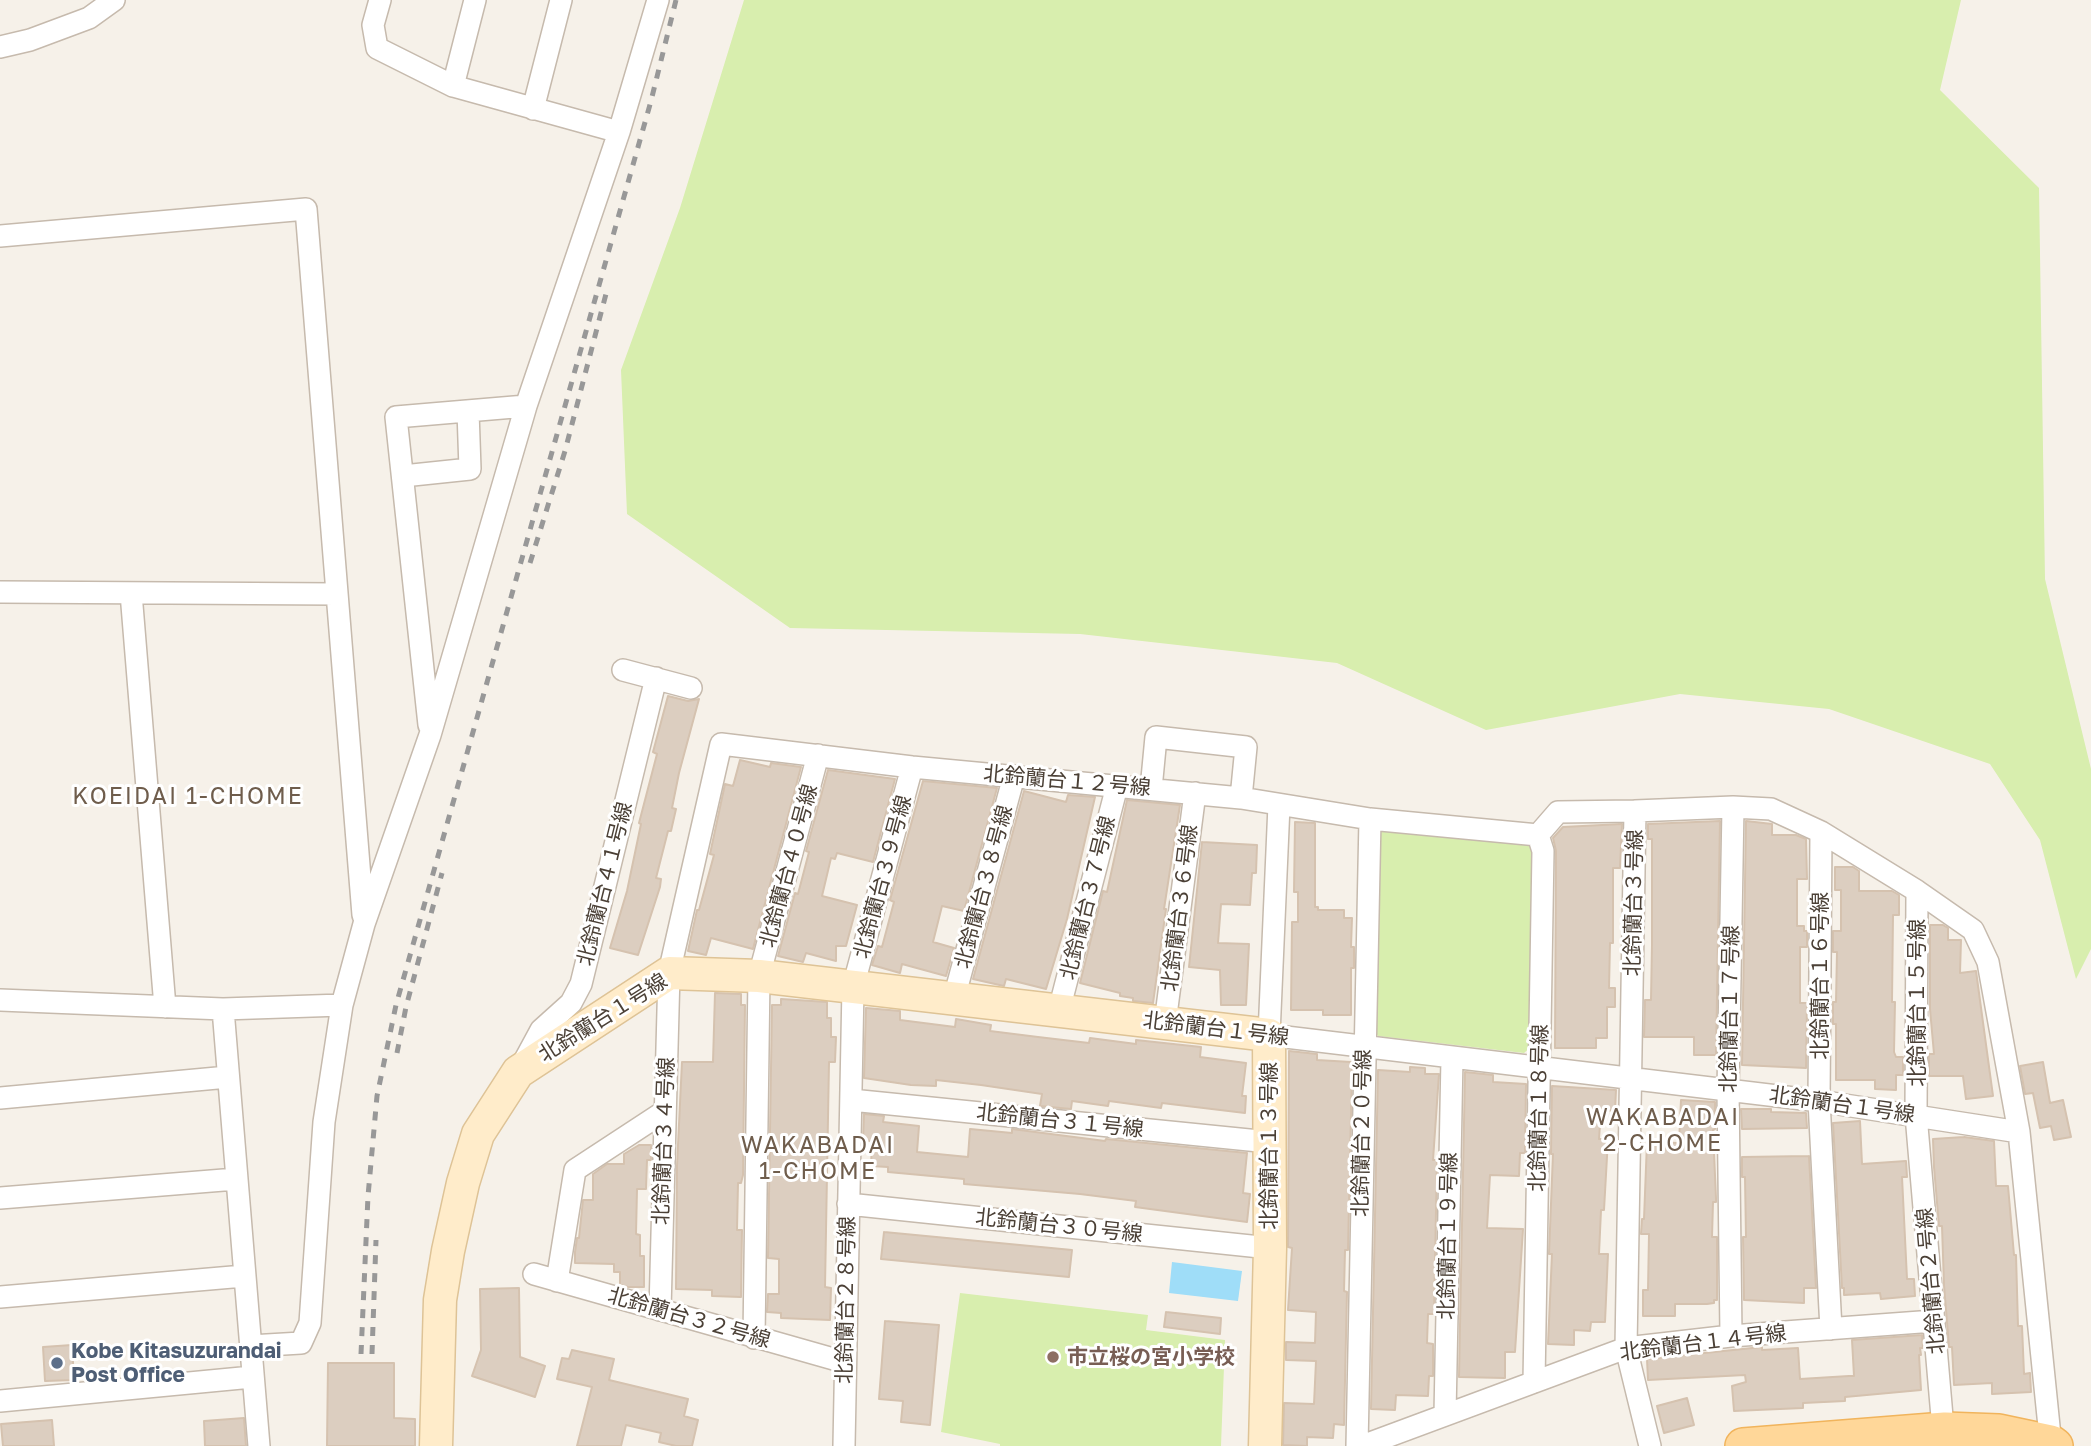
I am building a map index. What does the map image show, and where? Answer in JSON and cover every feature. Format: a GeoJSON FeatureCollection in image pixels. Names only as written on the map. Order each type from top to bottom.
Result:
{"type":"FeatureCollection","features":[{"type":"Feature","properties":{"kind":"main road"},"geometry":{"type":"LineString","coordinates":[[1743,1446],[1945,1438],[1999,1432],[2052,1445]]}},
{"type":"Feature","properties":{"kind":"street"},"geometry":{"type":"LineString","coordinates":[[0,47],[30,40],[89,18],[114,0]]}},
{"type":"Feature","properties":{"kind":"street"},"geometry":{"type":"LineString","coordinates":[[380,0],[373,25],[377,48],[453,86],[619,132]]}},
{"type":"Feature","properties":{"kind":"street"},"geometry":{"type":"LineString","coordinates":[[453,86],[475,0]]}},
{"type":"Feature","properties":{"kind":"street"},"geometry":{"type":"LineString","coordinates":[[533,109],[561,0]]}},
{"type":"Feature","properties":{"kind":"street"},"geometry":{"type":"LineString","coordinates":[[250,1346],[301,1343],[310,1323],[324,1122],[342,1005],[364,924],[430,735],[526,406],[619,132],[658,0]]}},
{"type":"Feature","properties":{"kind":"street"},"geometry":{"type":"LineString","coordinates":[[0,236],[306,209],[364,924]]}},
{"type":"Feature","properties":{"kind":"street"},"geometry":{"type":"LineString","coordinates":[[430,735],[397,417],[526,406]]}},
{"type":"Feature","properties":{"kind":"street"},"geometry":{"type":"LineString","coordinates":[[403,476],[470,469],[468,411]]}},
{"type":"Feature","properties":{"kind":"street"},"geometry":{"type":"LineString","coordinates":[[0,592],[337,594]]}},
{"type":"Feature","properties":{"kind":"street"},"geometry":{"type":"LineString","coordinates":[[131,593],[165,1007]]}},
{"type":"Feature","properties":{"kind":"street"},"geometry":{"type":"LineString","coordinates":[[623,670],[691,688]]}},
{"type":"Feature","properties":{"kind":"street","name":"北鈴蘭台４１号線"},"geometry":{"type":"LineString","coordinates":[[518,1072],[541,1030],[571,1003],[581,984],[656,678]]}},
{"type":"Feature","properties":{"kind":"street"},"geometry":{"type":"LineString","coordinates":[[1151,789],[1156,737],[1246,747],[1241,797]]}},
{"type":"Feature","properties":{"kind":"street","name":"北鈴蘭台１２号線"},"geometry":{"type":"LineString","coordinates":[[669,973],[721,744],[912,767],[1241,797],[1370,819],[1538,835]]}},
{"type":"Feature","properties":{"kind":"street","name":"北鈴蘭台４０号線"},"geometry":{"type":"LineString","coordinates":[[754,1338],[760,976],[818,755]]}},
{"type":"Feature","properties":{"kind":"street","name":"北鈴蘭台３９号線"},"geometry":{"type":"LineString","coordinates":[[853,987],[912,767]]}},
{"type":"Feature","properties":{"kind":"street","name":"北鈴蘭台３８号線"},"geometry":{"type":"LineString","coordinates":[[954,998],[1014,776]]}},
{"type":"Feature","properties":{"kind":"street","name":"北鈴蘭台３７号線"},"geometry":{"type":"LineString","coordinates":[[1059,1010],[1117,786]]}},
{"type":"Feature","properties":{"kind":"street","name":"北鈴蘭台３６号線"},"geometry":{"type":"LineString","coordinates":[[1165,1023],[1195,793]]}},
{"type":"Feature","properties":{"kind":"street","name":"北鈴蘭台１３号線"},"geometry":{"type":"LineString","coordinates":[[1265,1446],[1270,1248],[1269,1035],[1279,805]]}},
{"type":"Feature","properties":{"kind":"street","name":"北鈴蘭台３号線"},"geometry":{"type":"LineString","coordinates":[[1650,1446],[1626,1348],[1635,811],[1733,807],[1771,809],[1821,832],[1917,891],[1973,930],[1988,962],[2018,1132]]}},
{"type":"Feature","properties":{"kind":"street","name":"北鈴蘭台１７号線"},"geometry":{"type":"LineString","coordinates":[[1731,1336],[1728,1091],[1733,807]]}},
{"type":"Feature","properties":{"kind":"street"},"geometry":{"type":"LineString","coordinates":[[1538,835],[1558,812],[1635,811]]}},
{"type":"Feature","properties":{"kind":"street","name":"北鈴蘭台２０号線"},"geometry":{"type":"LineString","coordinates":[[1357,1446],[1370,819]]}},
{"type":"Feature","properties":{"kind":"street","name":"北鈴蘭台１６号線"},"geometry":{"type":"LineString","coordinates":[[1821,832],[1819,1101],[1831,1329]]}},
{"type":"Feature","properties":{"kind":"street","name":"北鈴蘭台１８号線"},"geometry":{"type":"LineString","coordinates":[[1534,1382],[1543,851],[1538,835]]}},
{"type":"Feature","properties":{"kind":"street","name":"北鈴蘭台１５号線"},"geometry":{"type":"LineString","coordinates":[[1916,1115],[1917,891]]}},
{"type":"Feature","properties":{"kind":"street","name":"北鈴蘭台１号線"},"geometry":{"type":"LineString","coordinates":[[436,1446],[440,1300],[463,1183],[478,1134],[518,1072],[669,973],[760,976],[1059,1010],[1819,1101],[2018,1132]]}},
{"type":"Feature","properties":{"kind":"street","name":"北鈴蘭台３４号線"},"geometry":{"type":"LineString","coordinates":[[660,1310],[669,973]]}},
{"type":"Feature","properties":{"kind":"street","name":"北鈴蘭台２８号線"},"geometry":{"type":"LineString","coordinates":[[844,1446],[853,987]]}},
{"type":"Feature","properties":{"kind":"street"},"geometry":{"type":"LineString","coordinates":[[0,1000],[222,1009],[342,1005]]}},
{"type":"Feature","properties":{"kind":"street"},"geometry":{"type":"LineString","coordinates":[[222,1009],[259,1446]]}},
{"type":"Feature","properties":{"kind":"street","name":"北鈴蘭台１９号線"},"geometry":{"type":"LineString","coordinates":[[1445,1415],[1452,1058]]}},
{"type":"Feature","properties":{"kind":"street"},"geometry":{"type":"LineString","coordinates":[[0,1098],[228,1077]]}},
{"type":"Feature","properties":{"kind":"street","name":"北鈴蘭台３１号線"},"geometry":{"type":"LineString","coordinates":[[851,1100],[1269,1142]]}},
{"type":"Feature","properties":{"kind":"street"},"geometry":{"type":"LineString","coordinates":[[556,1281],[575,1170],[665,1111]]}},
{"type":"Feature","properties":{"kind":"street","name":"北鈴蘭台２号線"},"geometry":{"type":"LineString","coordinates":[[1916,1115],[1945,1438]]}},
{"type":"Feature","properties":{"kind":"street"},"geometry":{"type":"LineString","coordinates":[[2018,1132],[2052,1445]]}},
{"type":"Feature","properties":{"kind":"street"},"geometry":{"type":"LineString","coordinates":[[0,1198],[236,1179]]}},
{"type":"Feature","properties":{"kind":"street","name":"北鈴蘭台３０号線"},"geometry":{"type":"LineString","coordinates":[[849,1204],[1270,1248]]}},
{"type":"Feature","properties":{"kind":"street","name":"北鈴蘭台３２号線"},"geometry":{"type":"LineString","coordinates":[[534,1274],[844,1362]]}},
{"type":"Feature","properties":{"kind":"street"},"geometry":{"type":"LineString","coordinates":[[0,1297],[244,1276]]}},
{"type":"Feature","properties":{"kind":"street","name":"北鈴蘭台１４号線"},"geometry":{"type":"LineString","coordinates":[[1362,1446],[1626,1348],[1731,1336],[1934,1321]]}},
{"type":"Feature","properties":{"kind":"street"},"geometry":{"type":"LineString","coordinates":[[0,1401],[253,1377]]}},
{"type":"Feature","properties":{"kind":"green space"},"geometry":{"type":"Polygon","coordinates":[[[744,0],[1961,0],[1940,90],[2039,188],[2045,579],[2091,769],[2091,949],[2076,979],[2040,840],[1990,764],[1829,709],[1680,694],[1486,730],[1337,663],[1080,634],[790,628],[627,514],[621,370],[680,208],[744,0]]]}},
{"type":"Feature","properties":{"kind":"green space"},"geometry":{"type":"Polygon","coordinates":[[[1383,830],[1530,845],[1537,854],[1532,1046],[1524,1053],[1378,1036],[1371,1024],[1376,835],[1383,830]]]}},
{"type":"Feature","properties":{"kind":"green space"},"geometry":{"type":"Polygon","coordinates":[[[960,1293],[1148,1315],[1146,1330],[1225,1340],[1221,1446],[1000,1446],[941,1432],[960,1293]]]}},
{"type":"Feature","properties":{"kind":"water"},"geometry":{"type":"Polygon","coordinates":[[[1172,1262],[1242,1271],[1238,1301],[1169,1293],[1172,1262]]]}},
{"type":"Feature","properties":{"kind":"building"},"geometry":{"type":"Polygon","coordinates":[[[668,696],[688,701],[699,699],[679,773],[672,808],[676,809],[671,831],[668,831],[656,878],[661,879],[660,887],[638,955],[610,948],[627,891],[641,824],[639,823],[657,754],[653,752],[668,696]]]}},
{"type":"Feature","properties":{"kind":"building"},"geometry":{"type":"Polygon","coordinates":[[[740,760],[770,767],[771,763],[801,767],[753,949],[711,938],[706,955],[688,951],[714,855],[710,854],[725,784],[733,786],[740,760]]]}},
{"type":"Feature","properties":{"kind":"building"},"geometry":{"type":"Polygon","coordinates":[[[828,770],[895,779],[873,862],[837,853],[835,859],[831,858],[822,896],[857,905],[846,946],[836,946],[836,961],[806,953],[803,962],[778,956],[795,893],[798,894],[809,852],[806,851],[828,770]]]}},
{"type":"Feature","properties":{"kind":"building"},"geometry":{"type":"Polygon","coordinates":[[[923,781],[997,788],[964,911],[942,906],[933,942],[954,948],[946,976],[902,964],[900,973],[872,965],[878,946],[882,947],[894,902],[890,900],[923,781]]]}},
{"type":"Feature","properties":{"kind":"building"},"geometry":{"type":"Polygon","coordinates":[[[1024,791],[1066,802],[1068,795],[1095,797],[1067,919],[1046,989],[1006,979],[1004,986],[973,979],[1024,791]]]}},
{"type":"Feature","properties":{"kind":"building"},"geometry":{"type":"Polygon","coordinates":[[[1127,800],[1180,805],[1153,1003],[1133,1001],[1133,998],[1120,996],[1120,993],[1080,983],[1103,891],[1107,892],[1127,800]]]}},
{"type":"Feature","properties":{"kind":"building"},"geometry":{"type":"Polygon","coordinates":[[[1720,821],[1716,1055],[1694,1055],[1694,1037],[1644,1037],[1645,1000],[1651,1000],[1652,839],[1648,839],[1648,824],[1720,821]]]}},
{"type":"Feature","properties":{"kind":"building"},"geometry":{"type":"Polygon","coordinates":[[[1746,821],[1772,824],[1772,835],[1796,835],[1806,839],[1807,879],[1797,879],[1797,926],[1804,926],[1804,931],[1807,931],[1807,947],[1800,947],[1800,1003],[1807,1003],[1806,1068],[1742,1065],[1746,821]]]}},
{"type":"Feature","properties":{"kind":"building"},"geometry":{"type":"Polygon","coordinates":[[[1295,822],[1315,823],[1315,907],[1318,907],[1318,910],[1344,910],[1344,918],[1352,918],[1351,947],[1354,947],[1354,968],[1351,968],[1351,1015],[1323,1015],[1323,1010],[1291,1010],[1292,922],[1298,922],[1298,892],[1294,892],[1295,822]]]}},
{"type":"Feature","properties":{"kind":"building"},"geometry":{"type":"Polygon","coordinates":[[[1622,824],[1620,868],[1613,868],[1613,943],[1610,943],[1609,988],[1615,988],[1615,1007],[1607,1007],[1607,1038],[1596,1038],[1596,1048],[1555,1048],[1556,851],[1553,838],[1563,827],[1622,824]]]}},
{"type":"Feature","properties":{"kind":"building"},"geometry":{"type":"Polygon","coordinates":[[[1202,842],[1257,845],[1256,873],[1252,873],[1250,905],[1221,904],[1218,943],[1249,944],[1246,1005],[1221,1005],[1220,970],[1189,967],[1202,842]]]}},
{"type":"Feature","properties":{"kind":"building"},"geometry":{"type":"Polygon","coordinates":[[[1835,867],[1853,867],[1859,871],[1859,891],[1892,891],[1899,895],[1899,915],[1893,915],[1892,1002],[1895,1002],[1894,1052],[1896,1057],[1903,1057],[1903,1075],[1896,1075],[1896,1090],[1875,1089],[1875,1080],[1836,1080],[1836,1024],[1833,1024],[1833,1002],[1836,1002],[1837,952],[1833,952],[1833,931],[1841,931],[1841,890],[1835,890],[1835,867]]]}},
{"type":"Feature","properties":{"kind":"building"},"geometry":{"type":"Polygon","coordinates":[[[1930,925],[1943,925],[1948,928],[1948,940],[1961,940],[1960,973],[1976,971],[1993,1096],[1966,1099],[1963,1076],[1929,1076],[1929,1054],[1934,1054],[1930,1009],[1930,925]]]}},
{"type":"Feature","properties":{"kind":"building"},"geometry":{"type":"Polygon","coordinates":[[[715,993],[741,994],[741,1005],[745,1005],[743,1175],[741,1183],[738,1183],[737,1230],[742,1230],[741,1297],[712,1296],[712,1290],[676,1289],[677,1166],[682,1062],[713,1062],[715,993]]]}},
{"type":"Feature","properties":{"kind":"building"},"geometry":{"type":"Polygon","coordinates":[[[781,999],[827,1002],[827,1018],[831,1018],[831,1037],[836,1037],[835,1062],[829,1062],[825,1287],[831,1288],[830,1320],[781,1318],[781,1313],[767,1312],[768,1294],[779,1294],[779,1259],[768,1258],[772,1005],[781,1005],[781,999]]]}},
{"type":"Feature","properties":{"kind":"building"},"geometry":{"type":"Polygon","coordinates":[[[866,1008],[900,1011],[900,1020],[955,1027],[956,1019],[991,1025],[990,1031],[1089,1043],[1090,1038],[1136,1044],[1136,1040],[1201,1047],[1200,1057],[1246,1063],[1242,1096],[1246,1096],[1245,1113],[1162,1103],[1161,1108],[1109,1101],[1108,1106],[1072,1101],[1071,1109],[1040,1106],[1042,1094],[936,1080],[936,1086],[864,1078],[866,1008]]]}},
{"type":"Feature","properties":{"kind":"building"},"geometry":{"type":"Polygon","coordinates":[[[1289,1051],[1317,1054],[1317,1060],[1351,1062],[1352,1069],[1348,1250],[1345,1250],[1344,1291],[1347,1292],[1344,1425],[1334,1424],[1333,1438],[1307,1437],[1307,1446],[1283,1445],[1284,1403],[1314,1404],[1316,1361],[1286,1360],[1286,1342],[1315,1343],[1316,1312],[1288,1310],[1292,1248],[1288,1247],[1289,1051]]]}},
{"type":"Feature","properties":{"kind":"building"},"geometry":{"type":"Polygon","coordinates":[[[2043,1062],[2050,1103],[2063,1100],[2071,1137],[2054,1140],[2051,1126],[2040,1128],[2033,1093],[2025,1094],[2020,1066],[2043,1062]]]}},
{"type":"Feature","properties":{"kind":"building"},"geometry":{"type":"Polygon","coordinates":[[[1410,1067],[1425,1068],[1425,1074],[1439,1074],[1433,1160],[1437,1160],[1434,1314],[1428,1314],[1427,1343],[1433,1344],[1433,1376],[1429,1376],[1428,1396],[1396,1395],[1395,1410],[1371,1409],[1378,1070],[1410,1072],[1410,1067]]]}},
{"type":"Feature","properties":{"kind":"building"},"geometry":{"type":"Polygon","coordinates":[[[1465,1072],[1493,1075],[1493,1082],[1526,1084],[1525,1153],[1520,1153],[1519,1176],[1490,1175],[1487,1228],[1523,1229],[1515,1352],[1505,1352],[1505,1378],[1459,1377],[1465,1072]]]}},
{"type":"Feature","properties":{"kind":"building"},"geometry":{"type":"Polygon","coordinates":[[[1552,1086],[1616,1090],[1615,1111],[1601,1110],[1599,1139],[1608,1139],[1599,1254],[1608,1254],[1605,1322],[1591,1322],[1590,1331],[1574,1330],[1574,1345],[1548,1344],[1552,1254],[1549,1254],[1553,1154],[1552,1086]]]}},
{"type":"Feature","properties":{"kind":"building"},"geometry":{"type":"Polygon","coordinates":[[[1681,1100],[1715,1102],[1713,1130],[1716,1202],[1713,1202],[1712,1237],[1717,1237],[1717,1300],[1707,1304],[1675,1304],[1675,1316],[1643,1316],[1643,1290],[1648,1290],[1649,1234],[1641,1234],[1647,1142],[1679,1143],[1681,1100]]]}},
{"type":"Feature","properties":{"kind":"building"},"geometry":{"type":"Polygon","coordinates":[[[1741,1109],[1806,1113],[1807,1128],[1742,1129],[1741,1109]]]}},
{"type":"Feature","properties":{"kind":"building"},"geometry":{"type":"Polygon","coordinates":[[[864,1114],[884,1116],[883,1122],[919,1126],[917,1152],[968,1157],[970,1129],[1012,1133],[1012,1129],[1105,1141],[1247,1153],[1243,1193],[1250,1194],[1247,1222],[1135,1207],[1136,1201],[964,1184],[964,1179],[888,1172],[888,1167],[871,1166],[872,1141],[863,1141],[864,1114]]]}},
{"type":"Feature","properties":{"kind":"building"},"geometry":{"type":"Polygon","coordinates":[[[1860,1121],[1862,1164],[1906,1161],[1907,1177],[1902,1177],[1907,1279],[1914,1279],[1915,1296],[1881,1299],[1880,1293],[1844,1295],[1833,1123],[1860,1121]]]}},
{"type":"Feature","properties":{"kind":"building"},"geometry":{"type":"Polygon","coordinates":[[[1964,1137],[1994,1141],[1996,1186],[2008,1186],[2016,1255],[2018,1326],[2022,1326],[2024,1374],[2030,1373],[2031,1392],[1992,1394],[1992,1383],[1954,1385],[1933,1139],[1964,1137]]]}},
{"type":"Feature","properties":{"kind":"building"},"geometry":{"type":"Polygon","coordinates":[[[639,1145],[651,1145],[651,1160],[647,1160],[646,1189],[637,1189],[636,1234],[640,1235],[640,1256],[644,1256],[644,1287],[628,1287],[620,1285],[620,1272],[614,1272],[614,1264],[575,1263],[575,1252],[583,1200],[593,1200],[593,1174],[607,1164],[624,1164],[624,1154],[639,1145]]]}},
{"type":"Feature","properties":{"kind":"building"},"geometry":{"type":"Polygon","coordinates":[[[1809,1156],[1816,1288],[1804,1288],[1804,1303],[1744,1300],[1743,1237],[1746,1237],[1742,1157],[1809,1156]]]}},
{"type":"Feature","properties":{"kind":"building"},"geometry":{"type":"Polygon","coordinates":[[[884,1232],[1072,1250],[1069,1277],[881,1259],[884,1232]]]}},
{"type":"Feature","properties":{"kind":"building"},"geometry":{"type":"Polygon","coordinates":[[[519,1288],[520,1357],[545,1366],[535,1397],[472,1376],[481,1350],[480,1289],[519,1288]]]}},
{"type":"Feature","properties":{"kind":"building"},"geometry":{"type":"Polygon","coordinates":[[[1166,1312],[1221,1318],[1220,1334],[1164,1327],[1166,1312]]]}},
{"type":"Feature","properties":{"kind":"building"},"geometry":{"type":"Polygon","coordinates":[[[885,1321],[939,1325],[930,1425],[901,1422],[903,1401],[879,1399],[885,1321]]]}},
{"type":"Feature","properties":{"kind":"building"},"geometry":{"type":"Polygon","coordinates":[[[1922,1335],[1923,1348],[1920,1348],[1919,1355],[1921,1390],[1845,1397],[1845,1401],[1803,1403],[1803,1408],[1734,1411],[1732,1386],[1746,1382],[1745,1375],[1648,1380],[1647,1359],[1762,1347],[1762,1350],[1798,1348],[1800,1379],[1854,1376],[1852,1340],[1922,1335]]]}},
{"type":"Feature","properties":{"kind":"building"},"geometry":{"type":"Polygon","coordinates":[[[72,1345],[74,1380],[45,1381],[43,1347],[72,1345]]]}},
{"type":"Feature","properties":{"kind":"building"},"geometry":{"type":"Polygon","coordinates":[[[572,1350],[614,1359],[609,1380],[688,1399],[684,1416],[698,1420],[692,1446],[659,1442],[661,1433],[626,1425],[621,1446],[577,1446],[592,1387],[557,1379],[562,1358],[569,1359],[572,1350]]]}},
{"type":"Feature","properties":{"kind":"building"},"geometry":{"type":"Polygon","coordinates":[[[328,1363],[394,1363],[394,1418],[415,1419],[415,1446],[327,1446],[328,1363]]]}},
{"type":"Feature","properties":{"kind":"building"},"geometry":{"type":"Polygon","coordinates":[[[1687,1398],[1694,1425],[1664,1433],[1657,1406],[1687,1398]]]}},
{"type":"Feature","properties":{"kind":"building"},"geometry":{"type":"Polygon","coordinates":[[[244,1418],[246,1446],[205,1446],[204,1421],[244,1418]]]}},
{"type":"Feature","properties":{"kind":"building"},"geometry":{"type":"Polygon","coordinates":[[[52,1420],[54,1446],[3,1446],[1,1424],[52,1420]]]}},
{"type":"Feature","properties":{"kind":"railway"},"geometry":{"type":"LineString","coordinates":[[361,1354],[368,1196],[377,1096],[396,1005],[651,101],[676,0]]}},
{"type":"Feature","properties":{"kind":"railway"},"geometry":{"type":"LineString","coordinates":[[530,563],[565,451],[607,290]]}},
{"type":"Feature","properties":{"kind":"railway"},"geometry":{"type":"LineString","coordinates":[[397,1053],[406,1007],[442,873]]}},
{"type":"Feature","properties":{"kind":"railway"},"geometry":{"type":"LineString","coordinates":[[372,1354],[376,1240]]}},
{"type":"Feature","properties":{"kind":"place","name":"市立桜の宮小学校"},"geometry":{"type":"Point","coordinates":[1053,1357]}},
{"type":"Feature","properties":{"kind":"place","name":"Kobe Kitasuzurandai Post Office"},"geometry":{"type":"Point","coordinates":[57,1363]}},
{"type":"Feature","properties":{"kind":"district","name":"KOEIDAI 1-CHOME"},"geometry":{"type":"Point","coordinates":[188,797]}},
{"type":"Feature","properties":{"kind":"district","name":"WAKABADAI 2-CHOME"},"geometry":{"type":"Point","coordinates":[1663,1131]}},
{"type":"Feature","properties":{"kind":"district","name":"WAKABADAI 1-CHOME"},"geometry":{"type":"Point","coordinates":[818,1159]}}]}
